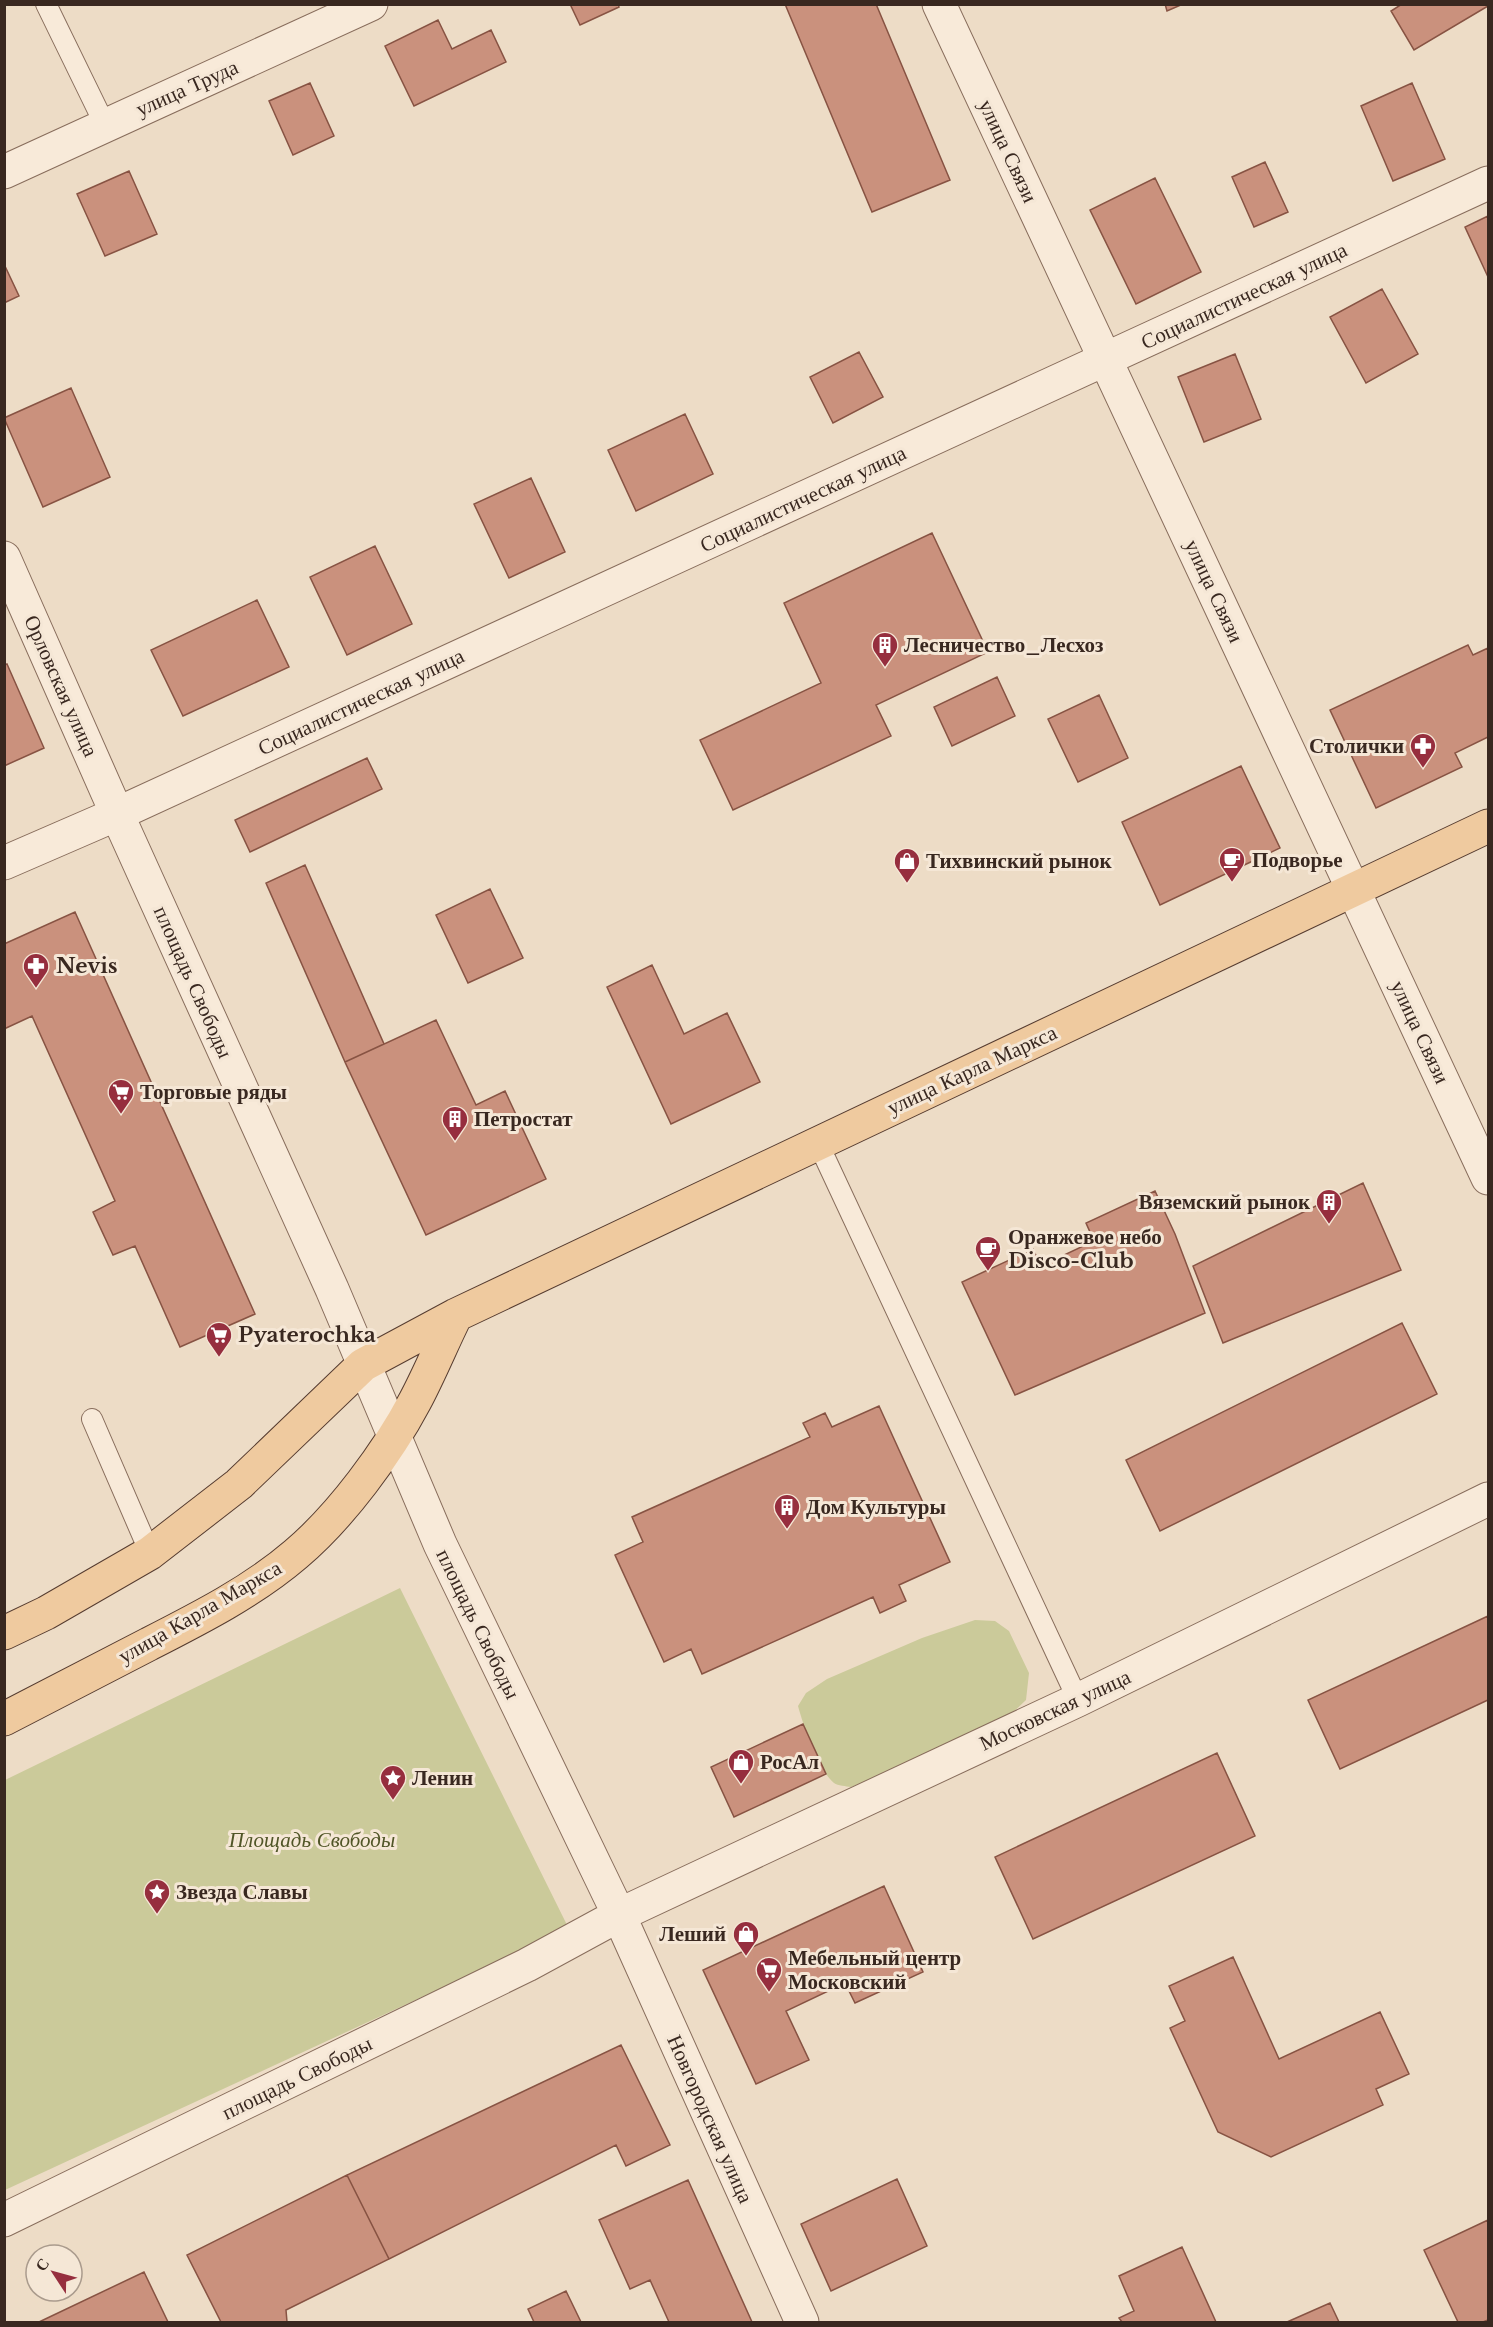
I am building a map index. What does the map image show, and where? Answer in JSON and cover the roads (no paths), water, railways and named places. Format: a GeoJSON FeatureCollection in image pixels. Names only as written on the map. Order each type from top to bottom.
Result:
{"type":"FeatureCollection","features":[{"type":"Feature","properties":{"kind":"main road","name":"улица Карла Маркса"},"geometry":{"type":"LineString","coordinates":[[4,1633],[46,1613],[150,1553],[195,1520],[239,1484],[363,1365],[456,1315],[1488,826]]}},
{"type":"Feature","properties":{"kind":"main road","name":"улица Карла Маркса"},"geometry":{"type":"LineString","coordinates":[[4,1719],[187,1624],[243,1592],[296,1554],[358,1487],[394,1436],[415,1401],[456,1315]]}},
{"type":"Feature","properties":{"kind":"street","name":"улица Труда"},"geometry":{"type":"LineString","coordinates":[[4,172],[371,4]]}},
{"type":"Feature","properties":{"kind":"street","name":"улица Связи"},"geometry":{"type":"LineString","coordinates":[[939,4],[1488,1178]]}},
{"type":"Feature","properties":{"kind":"street","name":"Социалистическая улица"},"geometry":{"type":"LineString","coordinates":[[117,814],[1488,183]]}},
{"type":"Feature","properties":{"kind":"street","name":"Орловская улица"},"geometry":{"type":"LineString","coordinates":[[4,558],[117,814]]}},
{"type":"Feature","properties":{"kind":"street"},"geometry":{"type":"LineString","coordinates":[[4,863],[117,814]]}},
{"type":"Feature","properties":{"kind":"street","name":"площадь Свободы"},"geometry":{"type":"LineString","coordinates":[[4,2220],[526,1965],[619,1915],[440,1544],[332,1289],[117,814]]}},
{"type":"Feature","properties":{"kind":"street","name":"Московская улица"},"geometry":{"type":"LineString","coordinates":[[619,1915],[1078,1700],[1488,1500]]}},
{"type":"Feature","properties":{"kind":"street","name":"Новгородская улица"},"geometry":{"type":"LineString","coordinates":[[619,1915],[802,2322]]}},
{"type":"Feature","properties":{"kind":"lane"},"geometry":{"type":"LineString","coordinates":[[46,4],[105,125]]}},
{"type":"Feature","properties":{"kind":"lane"},"geometry":{"type":"LineString","coordinates":[[818,1143],[1078,1700]]}},
{"type":"Feature","properties":{"kind":"lane"},"geometry":{"type":"LineString","coordinates":[[92,1419],[150,1553]]}},
{"type":"Feature","properties":{"kind":"place","name":"Лесничество_Лесхоз"},"geometry":{"type":"Point","coordinates":[885,668]}},
{"type":"Feature","properties":{"kind":"place","name":"Столички"},"geometry":{"type":"Point","coordinates":[1423,769]}},
{"type":"Feature","properties":{"kind":"place","name":"Подворье"},"geometry":{"type":"Point","coordinates":[1232,883]}},
{"type":"Feature","properties":{"kind":"place","name":"Тихвинский рынок"},"geometry":{"type":"Point","coordinates":[907,884]}},
{"type":"Feature","properties":{"kind":"place","name":"Nevis"},"geometry":{"type":"Point","coordinates":[36,989]}},
{"type":"Feature","properties":{"kind":"place","name":"Торговые ряды"},"geometry":{"type":"Point","coordinates":[121,1115]}},
{"type":"Feature","properties":{"kind":"place","name":"Петростат"},"geometry":{"type":"Point","coordinates":[455,1142]}},
{"type":"Feature","properties":{"kind":"place","name":"Вяземский рынок"},"geometry":{"type":"Point","coordinates":[1329,1225]}},
{"type":"Feature","properties":{"kind":"place","name":"Оранжевое небо Disco-Club"},"geometry":{"type":"Point","coordinates":[988,1272]}},
{"type":"Feature","properties":{"kind":"place","name":"Pyaterochka"},"geometry":{"type":"Point","coordinates":[219,1358]}},
{"type":"Feature","properties":{"kind":"place","name":"Дом Культуры"},"geometry":{"type":"Point","coordinates":[787,1530]}},
{"type":"Feature","properties":{"kind":"place","name":"РосАл"},"geometry":{"type":"Point","coordinates":[741,1785]}},
{"type":"Feature","properties":{"kind":"place","name":"Ленин"},"geometry":{"type":"Point","coordinates":[393,1801]}},
{"type":"Feature","properties":{"kind":"place","name":"Звезда Славы"},"geometry":{"type":"Point","coordinates":[157,1915]}},
{"type":"Feature","properties":{"kind":"place","name":"Леший"},"geometry":{"type":"Point","coordinates":[746,1957]}},
{"type":"Feature","properties":{"kind":"place","name":"Мебельный центр Московский"},"geometry":{"type":"Point","coordinates":[769,1993]}},
{"type":"Feature","properties":{"kind":"park label","name":"Площадь Свободы"},"geometry":{"type":"Point","coordinates":[312,1840]}}]}
